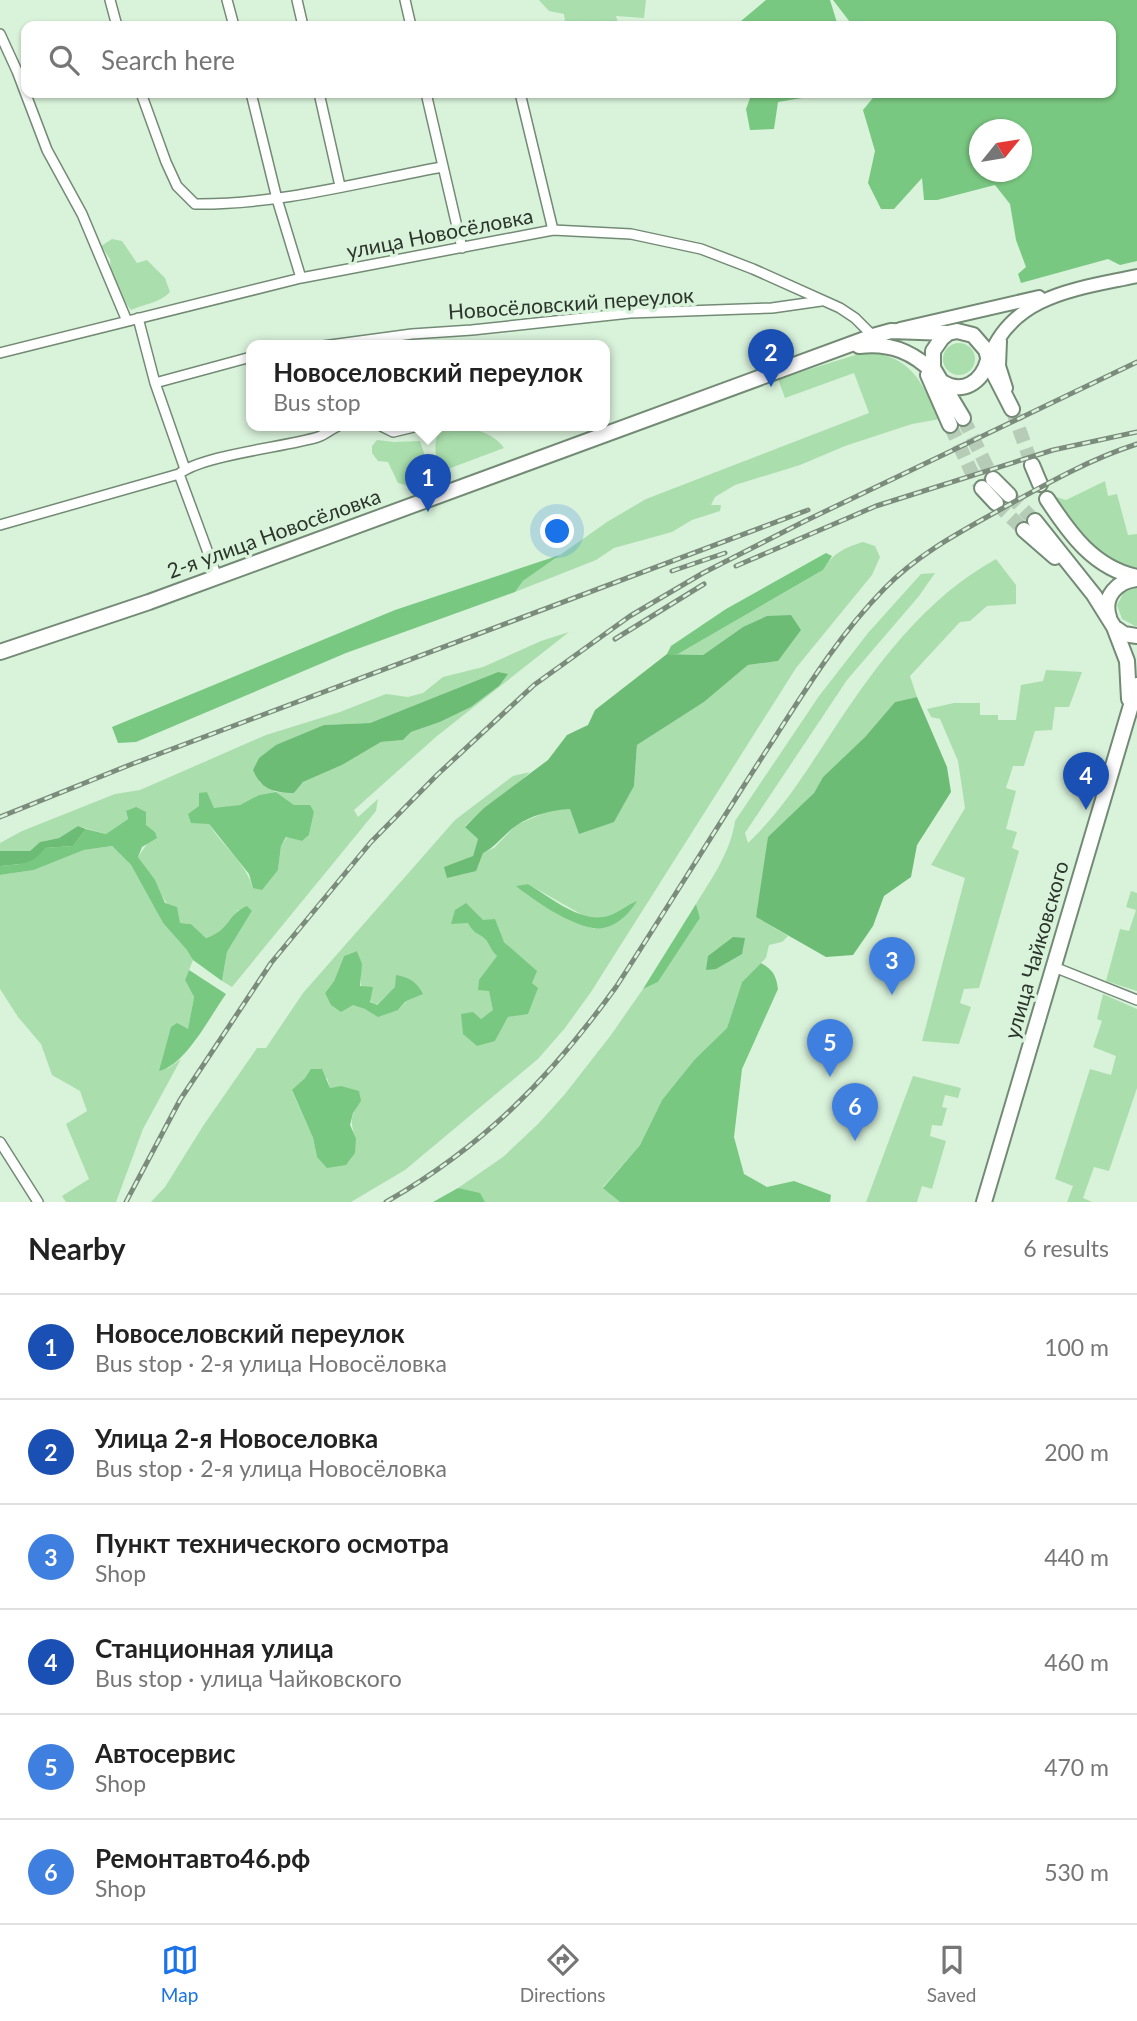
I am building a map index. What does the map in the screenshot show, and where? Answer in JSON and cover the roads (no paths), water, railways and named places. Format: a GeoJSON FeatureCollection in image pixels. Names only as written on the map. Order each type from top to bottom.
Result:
{"type":"FeatureCollection","features":[{"type":"Feature","properties":{"kind":"main road"},"geometry":{"type":"LineString","coordinates":[[939,378],[953,387],[970,385],[983,375],[1002,334],[1020,313],[1060,293],[1137,276]]}},
{"type":"Feature","properties":{"kind":"main road","name":"2-я улица Новосёловка"},"geometry":{"type":"LineString","coordinates":[[0,652],[217,577],[873,336],[1060,293]]}},
{"type":"Feature","properties":{"kind":"main road"},"geometry":{"type":"LineString","coordinates":[[905,351],[927,374],[956,422],[933,368],[933,351],[949,333],[985,309]]}},
{"type":"Feature","properties":{"kind":"main road","name":"2-я улица Новосёловка"},"geometry":{"type":"LineString","coordinates":[[891,331],[949,333]]}},
{"type":"Feature","properties":{"kind":"main road"},"geometry":{"type":"LineString","coordinates":[[949,333],[965,332],[981,342],[1012,409]]}},
{"type":"Feature","properties":{"kind":"main road"},"geometry":{"type":"LineString","coordinates":[[1002,334],[999,366],[1012,409]]}},
{"type":"Feature","properties":{"kind":"main road","name":"2-я улица Новосёловка"},"geometry":{"type":"LineString","coordinates":[[837,350],[871,344],[895,347],[919,359],[939,378]]}},
{"type":"Feature","properties":{"kind":"main road"},"geometry":{"type":"LineString","coordinates":[[1032,465],[1040,484]]}},
{"type":"Feature","properties":{"kind":"main road"},"geometry":{"type":"LineString","coordinates":[[996,503],[988,484],[1009,495]]}},
{"type":"Feature","properties":{"kind":"main road"},"geometry":{"type":"LineString","coordinates":[[1047,499],[1091,556],[1112,570],[1137,578]]}},
{"type":"Feature","properties":{"kind":"main road","name":"улица Чайковского"},"geometry":{"type":"LineString","coordinates":[[1029,526],[1083,581],[1112,622],[1127,660],[1129,710]]}},
{"type":"Feature","properties":{"kind":"main road"},"geometry":{"type":"LineString","coordinates":[[1137,578],[1120,584],[1110,594],[1107,610],[1112,622],[1124,634],[1137,636]]}},
{"type":"Feature","properties":{"kind":"main road","name":"улица Чайковского"},"geometry":{"type":"LineString","coordinates":[[985,1202],[1137,685]]}},
{"type":"Feature","properties":{"kind":"street"},"geometry":{"type":"LineString","coordinates":[[110,0],[116,21]]}},
{"type":"Feature","properties":{"kind":"street"},"geometry":{"type":"LineString","coordinates":[[227,0],[233,21]]}},
{"type":"Feature","properties":{"kind":"street"},"geometry":{"type":"LineString","coordinates":[[297,0],[302,21]]}},
{"type":"Feature","properties":{"kind":"street"},"geometry":{"type":"LineString","coordinates":[[405,0],[410,21]]}},
{"type":"Feature","properties":{"kind":"street"},"geometry":{"type":"LineString","coordinates":[[0,34],[21,82]]}},
{"type":"Feature","properties":{"kind":"street"},"geometry":{"type":"LineString","coordinates":[[27,98],[47,150],[82,214],[127,321]]}},
{"type":"Feature","properties":{"kind":"street"},"geometry":{"type":"LineString","coordinates":[[143,98],[177,186],[195,204],[277,199],[442,167]]}},
{"type":"Feature","properties":{"kind":"street"},"geometry":{"type":"LineString","coordinates":[[252,98],[277,199],[301,278]]}},
{"type":"Feature","properties":{"kind":"street"},"geometry":{"type":"LineString","coordinates":[[319,98],[340,186]]}},
{"type":"Feature","properties":{"kind":"street"},"geometry":{"type":"LineString","coordinates":[[427,98],[462,248]]}},
{"type":"Feature","properties":{"kind":"street"},"geometry":{"type":"LineString","coordinates":[[521,98],[553,230]]}},
{"type":"Feature","properties":{"kind":"street","name":"улица Новосёловка"},"geometry":{"type":"LineString","coordinates":[[0,353],[301,278],[553,230],[631,234],[701,249],[823,300],[856,318],[873,336]]}},
{"type":"Feature","properties":{"kind":"street","name":"Новосёловский переулок"},"geometry":{"type":"LineString","coordinates":[[368,340],[630,313],[772,309],[823,300]]}},
{"type":"Feature","properties":{"kind":"street"},"geometry":{"type":"LineString","coordinates":[[138,318],[182,472],[217,577]]}},
{"type":"Feature","properties":{"kind":"street"},"geometry":{"type":"LineString","coordinates":[[156,383],[246,358]]}},
{"type":"Feature","properties":{"kind":"street"},"geometry":{"type":"LineString","coordinates":[[0,525],[182,472],[322,436],[330,431]]}},
{"type":"Feature","properties":{"kind":"street"},"geometry":{"type":"LineString","coordinates":[[1054,967],[1137,1000]]}},
{"type":"Feature","properties":{"kind":"street"},"geometry":{"type":"LineString","coordinates":[[0,1142],[38,1202]]}},
{"type":"Feature","properties":{"kind":"tunnel"},"geometry":{"type":"LineString","coordinates":[[1012,409],[1032,465]]}},
{"type":"Feature","properties":{"kind":"tunnel"},"geometry":{"type":"LineString","coordinates":[[963,418],[993,479]]}},
{"type":"Feature","properties":{"kind":"tunnel"},"geometry":{"type":"LineString","coordinates":[[950,425],[971,471],[982,488]]}},
{"type":"Feature","properties":{"kind":"tunnel"},"geometry":{"type":"LineString","coordinates":[[1009,495],[1035,521]]}},
{"type":"Feature","properties":{"kind":"tunnel"},"geometry":{"type":"LineString","coordinates":[[996,503],[1024,530]]}},
{"type":"Feature","properties":{"kind":"railway"},"geometry":{"type":"LineString","coordinates":[[126,1202],[180,1100],[271,963],[371,842],[437,775],[534,685],[630,616],[703,573],[805,521],[1137,362]]}},
{"type":"Feature","properties":{"kind":"railway"},"geometry":{"type":"LineString","coordinates":[[736,566],[876,506],[1053,450],[1137,432]]}},
{"type":"Feature","properties":{"kind":"railway"},"geometry":{"type":"LineString","coordinates":[[386,1202],[454,1158],[484,1133],[513,1108],[566,1051],[616,987],[823,664],[852,625],[885,588],[926,553],[972,525],[1068,473],[1137,444]]}},
{"type":"Feature","properties":{"kind":"railway"},"geometry":{"type":"LineString","coordinates":[[0,817],[132,764],[808,510]]}},
{"type":"Feature","properties":{"kind":"railway"},"geometry":{"type":"LineString","coordinates":[[672,571],[725,553]]}},
{"type":"Feature","properties":{"kind":"railway"},"geometry":{"type":"LineString","coordinates":[[615,639],[704,584]]}},
{"type":"Feature","properties":{"kind":"place","name":"Улица 2-я Новоселовка"},"geometry":{"type":"Point","coordinates":[771,387]}},
{"type":"Feature","properties":{"kind":"place","name":"Новоселовский переулок"},"geometry":{"type":"Point","coordinates":[428,512]}},
{"type":"Feature","properties":{"kind":"place","name":"Станционная улица"},"geometry":{"type":"Point","coordinates":[1086,810]}},
{"type":"Feature","properties":{"kind":"place","name":"Пункт технического осмотра"},"geometry":{"type":"Point","coordinates":[892,995]}},
{"type":"Feature","properties":{"kind":"place","name":"Автосервис"},"geometry":{"type":"Point","coordinates":[830,1077]}},
{"type":"Feature","properties":{"kind":"place","name":"Ремонтавто46.рф"},"geometry":{"type":"Point","coordinates":[855,1141]}}]}
